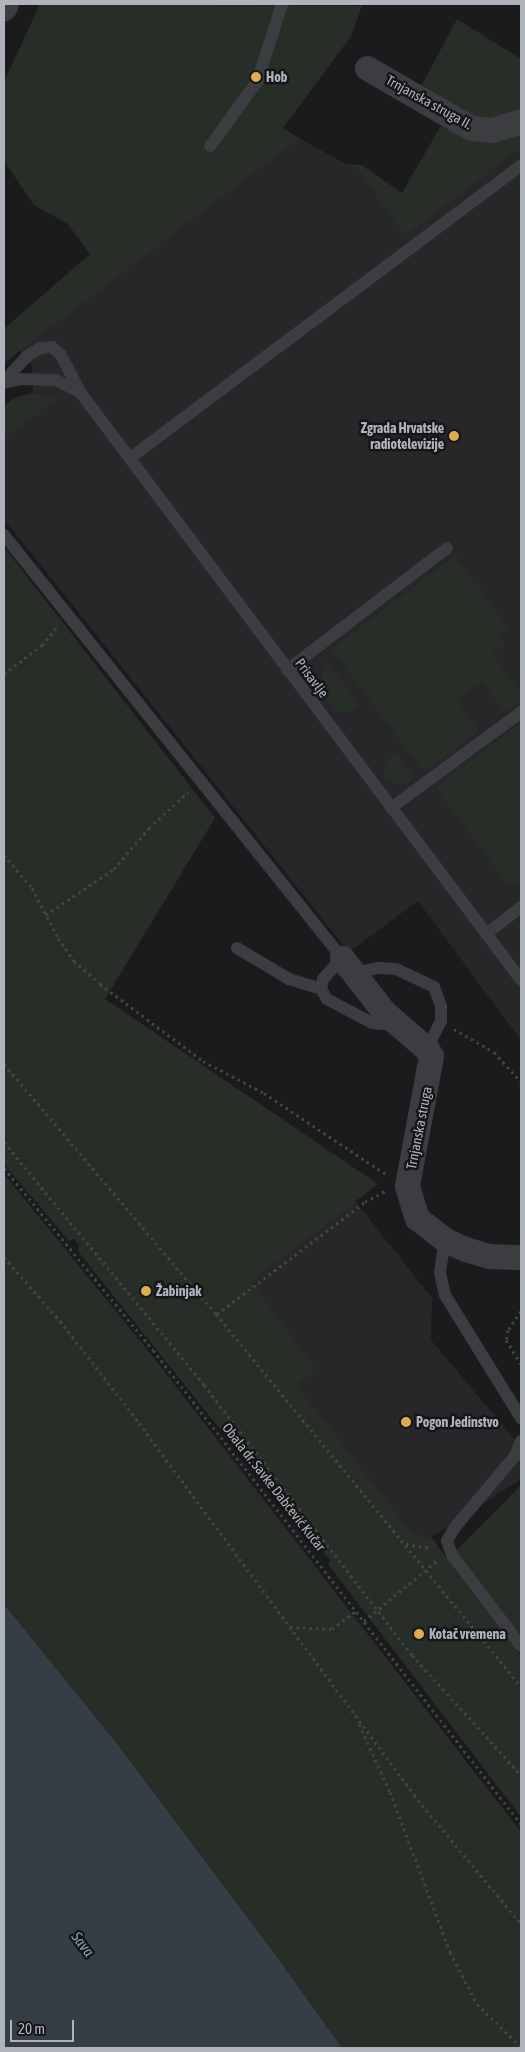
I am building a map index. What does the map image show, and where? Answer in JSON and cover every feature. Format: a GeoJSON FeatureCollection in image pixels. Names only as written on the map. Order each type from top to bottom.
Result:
{"type":"FeatureCollection","features":[{"type":"Feature","properties":{"kind":"street"},"geometry":{"type":"LineString","coordinates":[[4,8],[6,4]]}},
{"type":"Feature","properties":{"kind":"street","name":"Trnjanska struga II."},"geometry":{"type":"LineString","coordinates":[[367,68],[471,128],[492,130],[521,121]]}},
{"type":"Feature","properties":{"kind":"street"},"geometry":{"type":"LineString","coordinates":[[348,965],[397,1025],[427,1049]]}},
{"type":"Feature","properties":{"kind":"street","name":"Trnjanska struga"},"geometry":{"type":"LineString","coordinates":[[427,1049],[431,1064],[407,1186],[417,1218],[445,1240],[489,1256],[521,1257]]}},
{"type":"Feature","properties":{"kind":"lane"},"geometry":{"type":"LineString","coordinates":[[210,146],[257,82],[282,4]]}},
{"type":"Feature","properties":{"kind":"lane"},"geometry":{"type":"LineString","coordinates":[[130,458],[521,166]]}},
{"type":"Feature","properties":{"kind":"lane","name":"Prisavlje"},"geometry":{"type":"LineString","coordinates":[[4,382],[35,350],[52,347],[61,355],[80,392],[521,980]]}},
{"type":"Feature","properties":{"kind":"lane","name":"Prisavlje"},"geometry":{"type":"LineString","coordinates":[[4,382],[21,379],[56,380],[80,392]]}},
{"type":"Feature","properties":{"kind":"lane"},"geometry":{"type":"LineString","coordinates":[[4,534],[66,615],[348,965]]}},
{"type":"Feature","properties":{"kind":"lane"},"geometry":{"type":"LineString","coordinates":[[287,670],[447,548]]}},
{"type":"Feature","properties":{"kind":"lane"},"geometry":{"type":"LineString","coordinates":[[391,808],[521,712]]}},
{"type":"Feature","properties":{"kind":"lane"},"geometry":{"type":"LineString","coordinates":[[486,934],[521,907]]}},
{"type":"Feature","properties":{"kind":"lane"},"geometry":{"type":"LineString","coordinates":[[237,948],[289,979],[321,989],[327,999],[372,1023],[397,1025]]}},
{"type":"Feature","properties":{"kind":"lane"},"geometry":{"type":"LineString","coordinates":[[321,989],[328,971],[348,965],[396,969],[424,981],[438,994],[440,1022],[427,1049]]}},
{"type":"Feature","properties":{"kind":"lane"},"geometry":{"type":"LineString","coordinates":[[445,1240],[440,1273],[445,1295],[521,1418]]}},
{"type":"Feature","properties":{"kind":"lane"},"geometry":{"type":"LineString","coordinates":[[521,1441],[515,1456],[455,1527],[447,1541],[450,1551],[521,1646]]}},
{"type":"Feature","properties":{"kind":"path"},"geometry":{"type":"LineString","coordinates":[[4,674],[42,645],[66,615]]}},
{"type":"Feature","properties":{"kind":"path"},"geometry":{"type":"LineString","coordinates":[[46,915],[114,869],[149,828],[200,782]]}},
{"type":"Feature","properties":{"kind":"path"},"geometry":{"type":"LineString","coordinates":[[4,855],[32,888],[74,961],[151,1025],[203,1061],[264,1093],[367,1164],[407,1186]]}},
{"type":"Feature","properties":{"kind":"path"},"geometry":{"type":"LineString","coordinates":[[440,1022],[494,1052],[521,1082]]}},
{"type":"Feature","properties":{"kind":"path"},"geometry":{"type":"LineString","coordinates":[[4,1064],[216,1314],[521,1686]]}},
{"type":"Feature","properties":{"kind":"path","name":"Obala dr. Savke Dabčević Kučar"},"geometry":{"type":"LineString","coordinates":[[4,1142],[204,1385],[412,1655],[521,1775]]}},
{"type":"Feature","properties":{"kind":"path","name":"Obala dr. Savke Dabčević Kučar"},"geometry":{"type":"LineString","coordinates":[[4,1168],[104,1289],[521,1824]]}},
{"type":"Feature","properties":{"kind":"path"},"geometry":{"type":"LineString","coordinates":[[216,1314],[365,1202],[383,1192],[407,1186]]}},
{"type":"Feature","properties":{"kind":"path"},"geometry":{"type":"LineString","coordinates":[[4,1256],[78,1344],[414,1795],[521,1924]]}},
{"type":"Feature","properties":{"kind":"path"},"geometry":{"type":"LineString","coordinates":[[521,1312],[508,1330],[506,1340],[521,1364]]}},
{"type":"Feature","properties":{"kind":"path"},"geometry":{"type":"LineString","coordinates":[[406,1544],[450,1551]]}},
{"type":"Feature","properties":{"kind":"path"},"geometry":{"type":"LineString","coordinates":[[364,1621],[434,1563]]}},
{"type":"Feature","properties":{"kind":"path"},"geometry":{"type":"LineString","coordinates":[[289,1627],[332,1630],[356,1611]]}},
{"type":"Feature","properties":{"kind":"path"},"geometry":{"type":"LineString","coordinates":[[355,1716],[390,1792],[450,1952],[476,2004],[521,2047]]}},
{"type":"Feature","properties":{"kind":"shaded area"},"geometry":{"type":"Polygon","coordinates":[[[40,4],[362,6],[351,36],[283,128],[299,138],[4,363],[4,329],[90,254],[68,224],[34,205],[4,161],[4,82],[40,4]]]}},
{"type":"Feature","properties":{"kind":"shaded area"},"geometry":{"type":"Polygon","coordinates":[[[457,19],[521,59],[521,111],[480,122],[418,92],[457,19]]]}},
{"type":"Feature","properties":{"kind":"shaded area"},"geometry":{"type":"Polygon","coordinates":[[[443,122],[521,131],[521,148],[405,236],[358,171],[345,164],[362,165],[402,193],[443,122]]]}},
{"type":"Feature","properties":{"kind":"shaded area"},"geometry":{"type":"Polygon","coordinates":[[[283,129],[358,171],[405,236],[521,148],[521,1040],[418,901],[349,952],[4,519],[4,406],[14,398],[33,393],[32,366],[20,351],[283,129]]]}},
{"type":"Feature","properties":{"kind":"shaded area"},"geometry":{"type":"Polygon","coordinates":[[[33,393],[59,399],[4,437],[4,406],[14,398],[33,393]]]}},
{"type":"Feature","properties":{"kind":"shaded area"},"geometry":{"type":"Polygon","coordinates":[[[4,547],[215,818],[105,999],[378,1184],[251,1282],[316,1369],[296,1385],[412,1533],[431,1537],[521,1656],[521,1817],[328,1564],[330,1560],[320,1547],[315,1548],[77,1250],[79,1245],[74,1239],[69,1241],[4,1164],[4,547]]]}},
{"type":"Feature","properties":{"kind":"shaded area"},"geometry":{"type":"Polygon","coordinates":[[[455,556],[508,627],[499,635],[505,644],[492,654],[521,693],[521,700],[505,712],[482,682],[457,701],[479,731],[427,770],[421,768],[331,649],[455,556]]]}},
{"type":"Feature","properties":{"kind":"shaded area"},"geometry":{"type":"Polygon","coordinates":[[[326,660],[360,705],[351,712],[336,711],[324,696],[321,677],[326,660]]]}},
{"type":"Feature","properties":{"kind":"shaded area"},"geometry":{"type":"Polygon","coordinates":[[[521,723],[521,881],[511,884],[506,882],[436,787],[521,723]]]}},
{"type":"Feature","properties":{"kind":"shaded area"},"geometry":{"type":"Polygon","coordinates":[[[396,752],[412,775],[409,784],[397,784],[385,778],[385,762],[396,752]]]}},
{"type":"Feature","properties":{"kind":"shaded area"},"geometry":{"type":"Polygon","coordinates":[[[4,1174],[150,1353],[521,1832],[521,2048],[342,2048],[272,1950],[114,1740],[4,1604],[4,1174]]]}},
{"type":"Feature","properties":{"kind":"shaded area"},"geometry":{"type":"Polygon","coordinates":[[[355,1201],[432,1298],[431,1340],[521,1447],[521,1479],[431,1537],[412,1533],[295,1385],[316,1369],[250,1282],[355,1201]]]}},
{"type":"Feature","properties":{"kind":"shaded area"},"geometry":{"type":"Polygon","coordinates":[[[521,1485],[521,1646],[452,1555],[521,1485]]]}},
{"type":"Feature","properties":{"kind":"water","name":"Sava"},"geometry":{"type":"Polygon","coordinates":[[[4,1604],[114,1740],[272,1950],[342,2048],[4,2048],[4,1604]]]}},
{"type":"Feature","properties":{"kind":"place","name":"Hob"},"geometry":{"type":"Point","coordinates":[256,77]}},
{"type":"Feature","properties":{"kind":"place","name":"Zgrada Hrvatske radiotelevizije"},"geometry":{"type":"Point","coordinates":[454,436]}},
{"type":"Feature","properties":{"kind":"place","name":"Žabinjak"},"geometry":{"type":"Point","coordinates":[146,1291]}},
{"type":"Feature","properties":{"kind":"place","name":"Pogon Jedinstvo"},"geometry":{"type":"Point","coordinates":[406,1422]}},
{"type":"Feature","properties":{"kind":"place","name":"Kotač vremena"},"geometry":{"type":"Point","coordinates":[419,1634]}}]}
